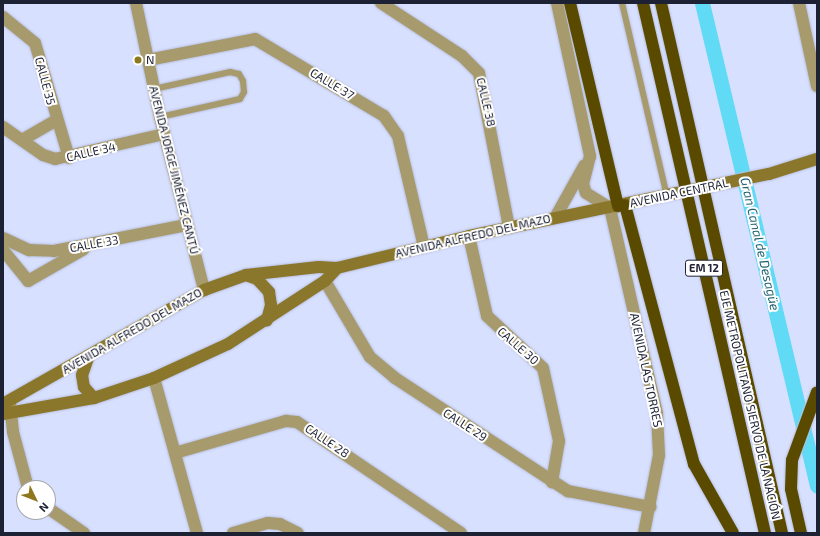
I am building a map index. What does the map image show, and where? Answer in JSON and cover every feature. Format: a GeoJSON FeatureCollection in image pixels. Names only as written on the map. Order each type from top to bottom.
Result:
{"type":"FeatureCollection","features":[{"type":"Feature","properties":{"kind":"highway"},"geometry":{"type":"LineString","coordinates":[[570,3],[618,206],[694,464],[733,533]]}},
{"type":"Feature","properties":{"kind":"highway","name":"EJE METROPOLITANO SIERVO DE LA NACIÓN"},"geometry":{"type":"LineString","coordinates":[[643,3],[765,533]]}},
{"type":"Feature","properties":{"kind":"highway","name":"EJE METROPOLITANO SIERVO DE LA NACIÓN"},"geometry":{"type":"LineString","coordinates":[[661,3],[782,533]]}},
{"type":"Feature","properties":{"kind":"highway"},"geometry":{"type":"LineString","coordinates":[[801,533],[791,489],[792,460],[817,392]]}},
{"type":"Feature","properties":{"kind":"street","name":"AVENIDA JORGE JIMÉNEZ CANTÚ"},"geometry":{"type":"LineString","coordinates":[[136,3],[164,134],[186,225],[204,290]]}},
{"type":"Feature","properties":{"kind":"street","name":"CALLE 38"},"geometry":{"type":"LineString","coordinates":[[381,3],[462,56],[479,73],[508,228]]}},
{"type":"Feature","properties":{"kind":"street"},"geometry":{"type":"LineString","coordinates":[[557,3],[590,156],[583,184],[586,193],[618,206]]}},
{"type":"Feature","properties":{"kind":"street"},"geometry":{"type":"LineString","coordinates":[[798,3],[817,86]]}},
{"type":"Feature","properties":{"kind":"street","name":"CALLE 35"},"geometry":{"type":"LineString","coordinates":[[3,17],[35,44],[56,120],[69,158]]}},
{"type":"Feature","properties":{"kind":"street","name":"CALLE 37"},"geometry":{"type":"LineString","coordinates":[[148,60],[255,39],[384,116],[398,136],[424,247]]}},
{"type":"Feature","properties":{"kind":"street"},"geometry":{"type":"LineString","coordinates":[[22,140],[56,120]]}},
{"type":"Feature","properties":{"kind":"street","name":"CALLE 34"},"geometry":{"type":"LineString","coordinates":[[3,127],[42,155],[69,158],[164,134]]}},
{"type":"Feature","properties":{"kind":"street"},"geometry":{"type":"LineString","coordinates":[[555,218],[590,156]]}},
{"type":"Feature","properties":{"kind":"street","name":"AVENIDA CENTRAL"},"geometry":{"type":"LineString","coordinates":[[618,206],[769,174],[817,159]]}},
{"type":"Feature","properties":{"kind":"street","name":"AVENIDA ALFREDO DEL MAZO"},"geometry":{"type":"LineString","coordinates":[[6,402],[88,358],[204,290],[246,275],[319,267],[337,268],[469,236],[618,206]]}},
{"type":"Feature","properties":{"kind":"street","name":"AVENIDA LAS TORRES"},"geometry":{"type":"LineString","coordinates":[[618,206],[660,435],[650,507],[644,533]]}},
{"type":"Feature","properties":{"kind":"street","name":"CALLE 33"},"geometry":{"type":"LineString","coordinates":[[3,238],[42,252],[87,247],[186,225]]}},
{"type":"Feature","properties":{"kind":"street","name":"CALLE 30"},"geometry":{"type":"LineString","coordinates":[[469,236],[487,316],[543,368],[558,441],[552,482]]}},
{"type":"Feature","properties":{"kind":"street"},"geometry":{"type":"LineString","coordinates":[[3,250],[28,281],[87,247]]}},
{"type":"Feature","properties":{"kind":"street"},"geometry":{"type":"LineString","coordinates":[[7,415],[94,398],[154,378],[228,344],[325,281],[337,268]]}},
{"type":"Feature","properties":{"kind":"street"},"geometry":{"type":"LineString","coordinates":[[246,275],[257,279],[269,292],[271,304],[267,320]]}},
{"type":"Feature","properties":{"kind":"street","name":"CALLE 29"},"geometry":{"type":"LineString","coordinates":[[325,281],[380,367],[552,482],[585,496],[650,507]]}},
{"type":"Feature","properties":{"kind":"street"},"geometry":{"type":"LineString","coordinates":[[88,358],[82,376],[84,386],[94,398]]}},
{"type":"Feature","properties":{"kind":"street"},"geometry":{"type":"LineString","coordinates":[[154,378],[198,533]]}},
{"type":"Feature","properties":{"kind":"street"},"geometry":{"type":"LineString","coordinates":[[6,402],[7,415],[26,480]]}},
{"type":"Feature","properties":{"kind":"street","name":"CALLE 28"},"geometry":{"type":"LineString","coordinates":[[175,453],[286,421],[297,422],[460,533]]}},
{"type":"Feature","properties":{"kind":"street"},"geometry":{"type":"LineString","coordinates":[[56,514],[84,533]]}},
{"type":"Feature","properties":{"kind":"street"},"geometry":{"type":"LineString","coordinates":[[233,533],[268,523],[280,524],[298,533]]}},
{"type":"Feature","properties":{"kind":"lane"},"geometry":{"type":"LineString","coordinates":[[622,3],[667,196]]}},
{"type":"Feature","properties":{"kind":"lane"},"geometry":{"type":"LineString","coordinates":[[154,89],[230,72],[239,74],[243,81],[244,92],[240,99],[160,117]]}},
{"type":"Feature","properties":{"kind":"waterway","name":"Gran Canal de Desagüe"},"geometry":{"type":"LineString","coordinates":[[702,3],[817,485]]}},
{"type":"Feature","properties":{"kind":"place","name":"N"},"geometry":{"type":"Point","coordinates":[138,60]}}]}
